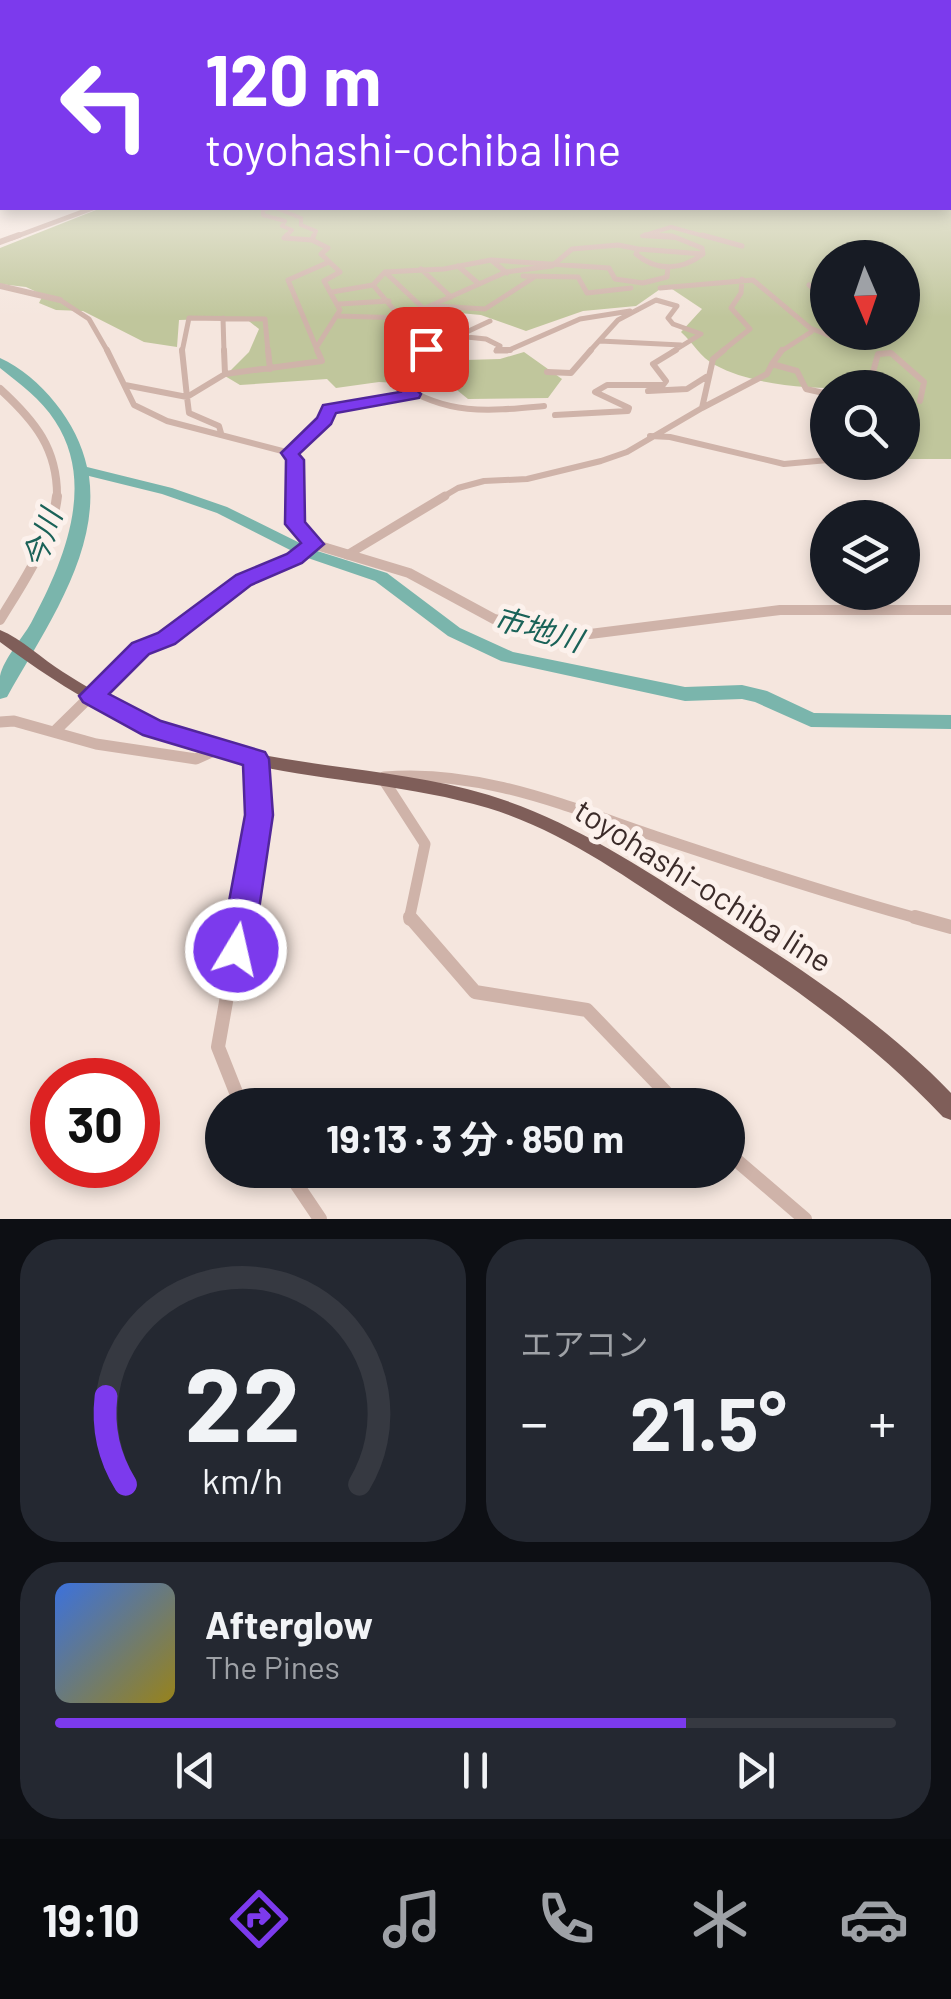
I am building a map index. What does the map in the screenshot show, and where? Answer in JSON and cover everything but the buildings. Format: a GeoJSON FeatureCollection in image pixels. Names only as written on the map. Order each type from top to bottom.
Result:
{"type":"FeatureCollection","features":[{"type":"Feature","properties":{"kind":"main road","name":"toyohashi-ochiba line"},"geometry":{"type":"LineString","coordinates":[[6,640],[92,696],[152,728],[256,759],[420,782],[498,804],[568,834],[631,870],[840,1007],[928,1083],[951,1109]]}},
{"type":"Feature","properties":{"kind":"street"},"geometry":{"type":"LineString","coordinates":[[0,242],[88,210]]}},
{"type":"Feature","properties":{"kind":"street"},"geometry":{"type":"LineString","coordinates":[[263,210],[263,215],[284,221],[282,226],[292,230],[284,238],[312,240],[328,248],[321,254],[340,272],[324,281],[339,304],[338,316],[318,345]]}},
{"type":"Feature","properties":{"kind":"street"},"geometry":{"type":"LineString","coordinates":[[279,210],[302,218],[300,225],[316,231],[312,240]]}},
{"type":"Feature","properties":{"kind":"street"},"geometry":{"type":"LineString","coordinates":[[703,254],[702,248],[677,238],[646,238],[642,234],[678,228],[742,246]]}},
{"type":"Feature","properties":{"kind":"street"},"geometry":{"type":"LineString","coordinates":[[552,266],[572,249],[618,245],[656,254],[703,254]]}},
{"type":"Feature","properties":{"kind":"street"},"geometry":{"type":"LineString","coordinates":[[638,249],[636,254],[643,262],[668,267],[695,262],[703,254]]}},
{"type":"Feature","properties":{"kind":"street"},"geometry":{"type":"LineString","coordinates":[[332,292],[373,285],[385,272],[490,260],[518,259],[552,266]]}},
{"type":"Feature","properties":{"kind":"street"},"geometry":{"type":"LineString","coordinates":[[490,260],[506,272],[533,278],[578,277],[583,282],[580,288],[587,293],[631,288]]}},
{"type":"Feature","properties":{"kind":"street"},"geometry":{"type":"LineString","coordinates":[[125,385],[187,397],[225,374],[317,364],[322,357],[318,345],[288,280],[329,262]]}},
{"type":"Feature","properties":{"kind":"street"},"geometry":{"type":"LineString","coordinates":[[458,266],[479,284]]}},
{"type":"Feature","properties":{"kind":"street"},"geometry":{"type":"LineString","coordinates":[[338,316],[404,318],[506,272],[552,266],[609,268],[615,278],[643,283],[667,277],[668,267]]}},
{"type":"Feature","properties":{"kind":"street"},"geometry":{"type":"LineString","coordinates":[[421,269],[451,297]]}},
{"type":"Feature","properties":{"kind":"street"},"geometry":{"type":"LineString","coordinates":[[385,272],[428,308],[484,309],[533,278]]}},
{"type":"Feature","properties":{"kind":"street"},"geometry":{"type":"LineString","coordinates":[[347,555],[458,488],[573,468],[626,452],[648,436],[767,374],[782,350],[810,332],[759,281],[742,279],[660,288]]}},
{"type":"Feature","properties":{"kind":"street"},"geometry":{"type":"LineString","coordinates":[[631,386],[667,393],[690,388],[706,376],[716,355],[749,332],[731,308],[741,293],[742,279]]}},
{"type":"Feature","properties":{"kind":"street"},"geometry":{"type":"LineString","coordinates":[[373,285],[422,343]]}},
{"type":"Feature","properties":{"kind":"street"},"geometry":{"type":"LineString","coordinates":[[0,286],[60,300],[98,331],[134,405],[167,422],[290,453],[295,460],[295,524],[313,544],[410,573],[494,619],[590,634],[780,610],[951,610]]}},
{"type":"Feature","properties":{"kind":"street"},"geometry":{"type":"LineString","coordinates":[[547,372],[571,374],[618,320],[656,300],[675,303],[677,308],[669,321],[701,334],[653,364],[666,382],[663,385],[607,385],[595,392],[630,408],[628,412],[554,415]]}},
{"type":"Feature","properties":{"kind":"street"},"geometry":{"type":"LineString","coordinates":[[339,304],[389,302]]}},
{"type":"Feature","properties":{"kind":"street"},"geometry":{"type":"LineString","coordinates":[[456,336],[492,340],[500,346],[496,351],[507,351],[575,317],[602,311],[633,311]]}},
{"type":"Feature","properties":{"kind":"street"},"geometry":{"type":"LineString","coordinates":[[221,433],[219,426],[189,413],[182,349],[189,318],[265,319],[270,369]]}},
{"type":"Feature","properties":{"kind":"street"},"geometry":{"type":"LineString","coordinates":[[223,318],[225,374]]}},
{"type":"Feature","properties":{"kind":"street"},"geometry":{"type":"LineString","coordinates":[[490,321],[426,349],[409,378],[400,384],[454,412],[544,406]]}},
{"type":"Feature","properties":{"kind":"street"},"geometry":{"type":"LineString","coordinates":[[600,341],[683,345]]}},
{"type":"Feature","properties":{"kind":"street"},"geometry":{"type":"LineString","coordinates":[[874,370],[878,354],[890,353],[910,370]]}},
{"type":"Feature","properties":{"kind":"street"},"geometry":{"type":"LineString","coordinates":[[772,364],[797,372],[810,389]]}},
{"type":"Feature","properties":{"kind":"street"},"geometry":{"type":"LineString","coordinates":[[702,408],[711,380],[706,376]]}},
{"type":"Feature","properties":{"kind":"street"},"geometry":{"type":"LineString","coordinates":[[920,379],[924,382],[920,401]]}},
{"type":"Feature","properties":{"kind":"street"},"geometry":{"type":"LineString","coordinates":[[0,388],[40,428],[55,463],[58,482],[57,510],[44,549],[0,620]]}},
{"type":"Feature","properties":{"kind":"street"},"geometry":{"type":"LineString","coordinates":[[290,453],[325,420],[329,409],[413,394]]}},
{"type":"Feature","properties":{"kind":"street"},"geometry":{"type":"LineString","coordinates":[[648,436],[670,437],[784,464],[810,462]]}},
{"type":"Feature","properties":{"kind":"street"},"geometry":{"type":"LineString","coordinates":[[54,732],[141,648],[166,638],[244,580],[294,558],[313,544]]}},
{"type":"Feature","properties":{"kind":"street"},"geometry":{"type":"LineString","coordinates":[[0,722],[14,722],[96,744],[196,759],[216,750]]}},
{"type":"Feature","properties":{"kind":"street"},"geometry":{"type":"LineString","coordinates":[[234,1088],[218,1047],[259,815],[256,759]]}},
{"type":"Feature","properties":{"kind":"street"},"geometry":{"type":"LineString","coordinates":[[662,1088],[587,1010],[475,992],[440,958],[408,920],[425,844],[381,777],[416,772],[508,788],[799,884],[951,927]]}},
{"type":"Feature","properties":{"kind":"street"},"geometry":{"type":"LineString","coordinates":[[745,1168],[802,1218]]}},
{"type":"Feature","properties":{"kind":"street"},"geometry":{"type":"LineString","coordinates":[[299,1188],[320,1219]]}},
{"type":"Feature","properties":{"kind":"green space"},"geometry":{"type":"Polygon","coordinates":[[[96,210],[951,210],[951,459],[920,459],[920,370],[810,370],[810,387],[782,385],[736,374],[715,365],[681,332],[702,309],[666,285],[636,306],[583,311],[526,331],[481,315],[448,312],[440,328],[419,342],[430,361],[500,359],[524,352],[562,379],[548,398],[468,399],[452,386],[379,382],[336,388],[327,379],[240,385],[225,376],[249,352],[259,329],[245,318],[179,320],[177,347],[144,342],[83,311],[56,310],[39,303],[43,295],[26,287],[0,284],[0,248],[96,210]]]}},
{"type":"Feature","properties":{"kind":"waterway","name":"今川"},"geometry":{"type":"LineString","coordinates":[[0,362],[36,390],[61,420],[76,450],[82,482],[81,515],[58,587],[0,692]]}},
{"type":"Feature","properties":{"kind":"waterway","name":"市地川"},"geometry":{"type":"LineString","coordinates":[[82,470],[167,491],[222,510],[308,553],[381,577],[454,632],[508,657],[685,694],[742,692],[760,696],[811,720],[951,722]]}},
{"type":"Feature","properties":{"kind":"route"},"geometry":{"type":"LineString","coordinates":[[236,950],[259,815],[256,759],[152,728],[92,696],[141,648],[166,638],[244,580],[294,558],[313,544],[295,524],[295,460],[290,453],[325,420],[329,409],[413,394],[400,384],[409,378],[426,349]]}}]}
